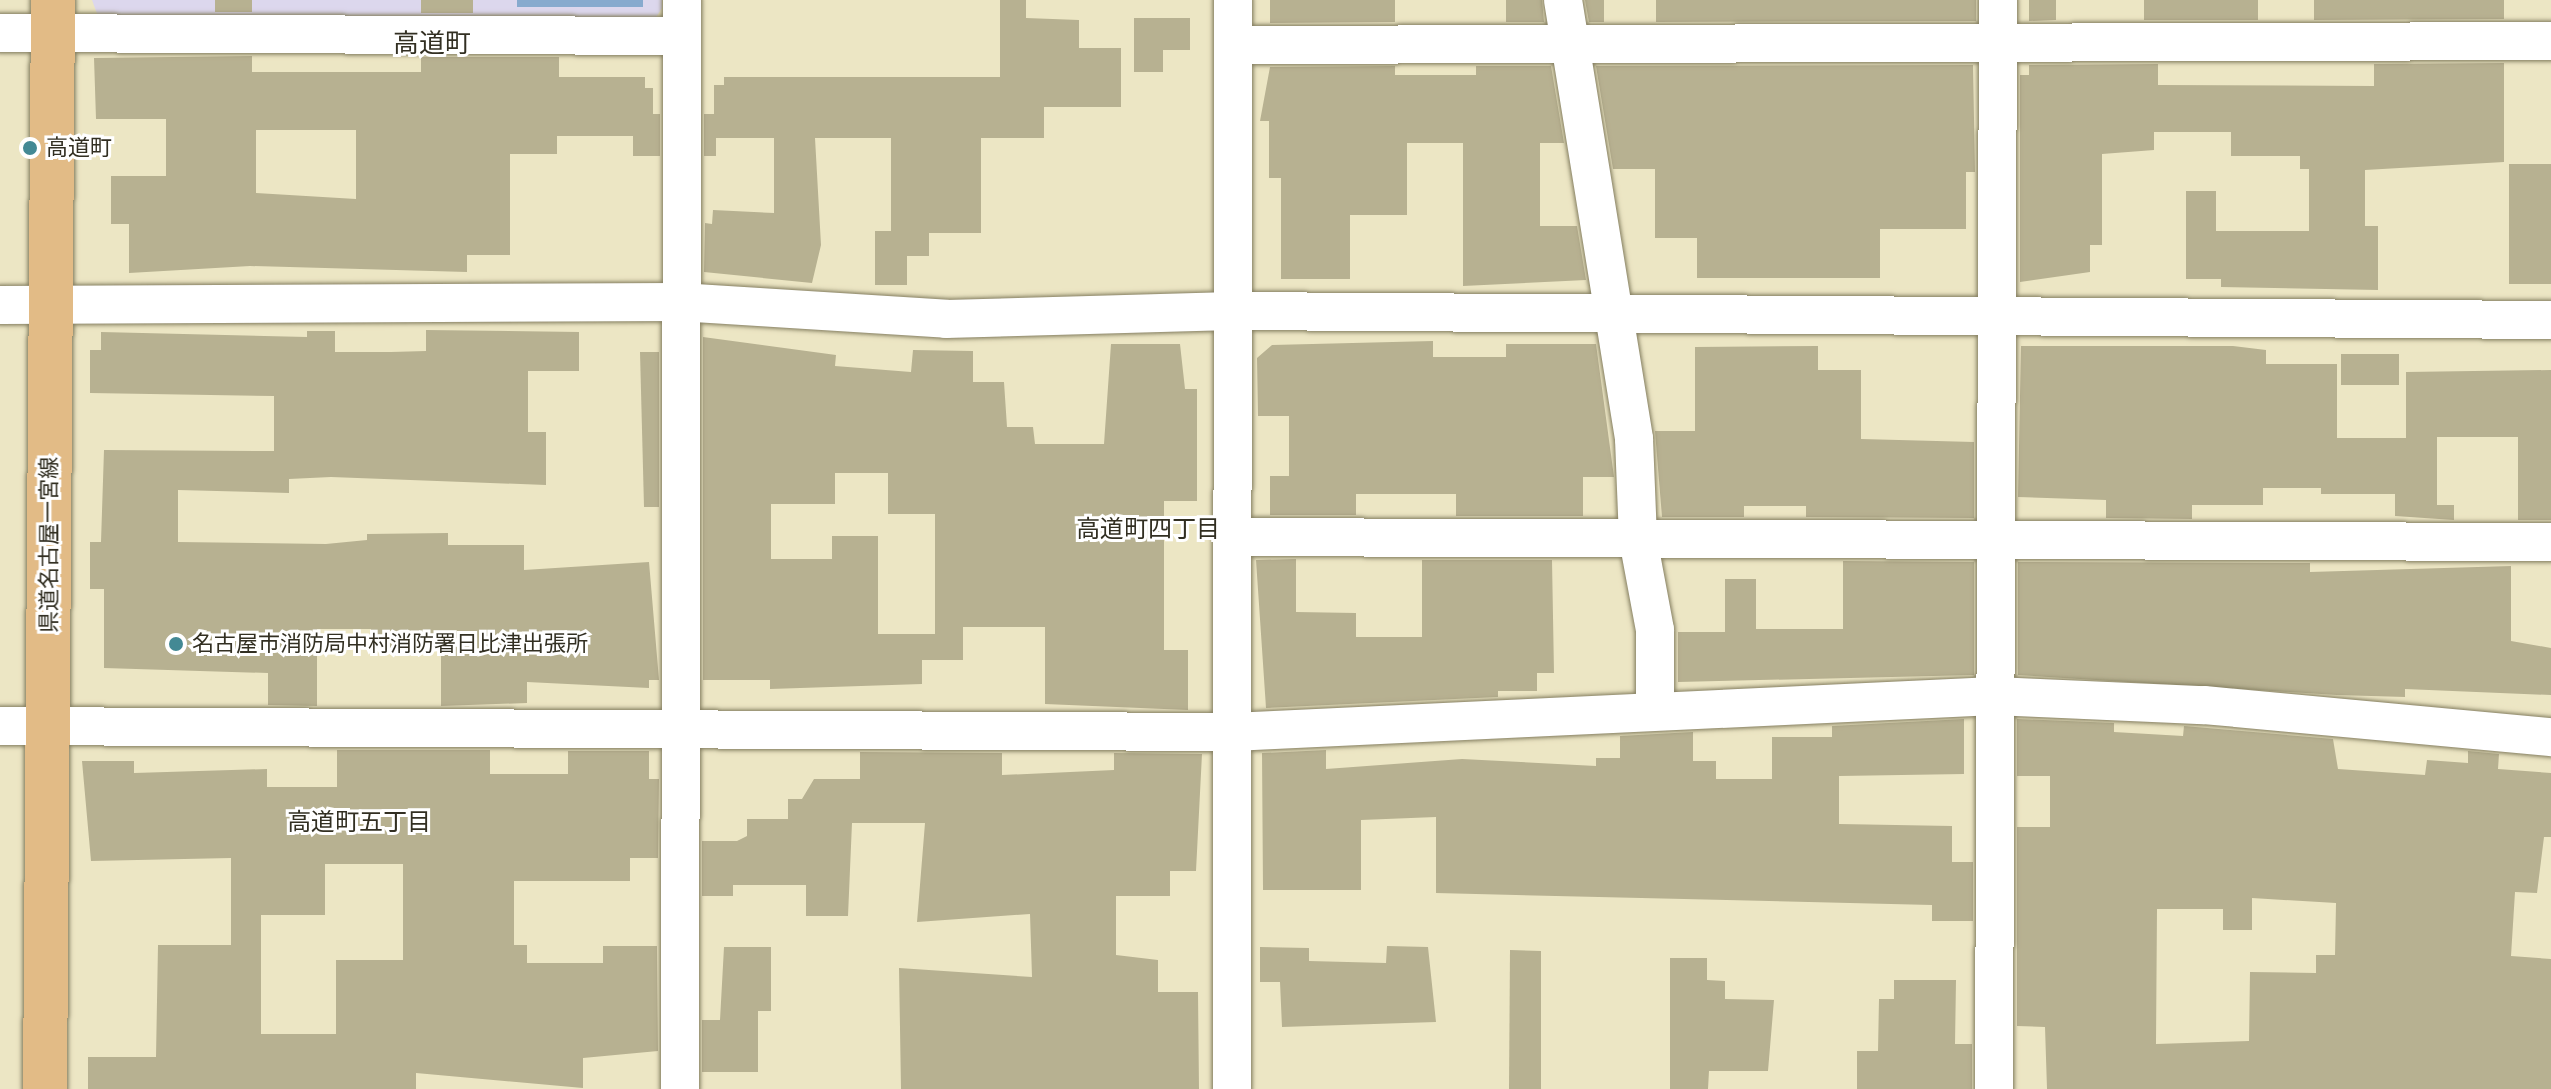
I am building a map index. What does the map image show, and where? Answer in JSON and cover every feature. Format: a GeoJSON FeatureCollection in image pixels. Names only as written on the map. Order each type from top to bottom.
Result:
{"type":"FeatureCollection","features":[{"type":"Feature","properties":{"kind":"main road","name":"県道名古屋一宮線"},"geometry":{"type":"LineString","coordinates":[[45,1089],[53,17]]}},
{"type":"Feature","properties":{"kind":"street"},"geometry":{"type":"LineString","coordinates":[[1232,1089],[1233,0]]}},
{"type":"Feature","properties":{"kind":"street"},"geometry":{"type":"LineString","coordinates":[[1563,0],[1634,439],[1638,539],[1655,630],[1655,708]]}},
{"type":"Feature","properties":{"kind":"street"},"geometry":{"type":"LineString","coordinates":[[1994,1089],[1998,0]]}},
{"type":"Feature","properties":{"kind":"street"},"geometry":{"type":"LineString","coordinates":[[0,33],[53,17],[682,18],[679,302],[680,1089]]}},
{"type":"Feature","properties":{"kind":"street"},"geometry":{"type":"LineString","coordinates":[[1233,45],[1998,40],[2551,41]]}},
{"type":"Feature","properties":{"kind":"street"},"geometry":{"type":"LineString","coordinates":[[0,305],[679,302],[946,319],[1232,311],[2551,320]]}},
{"type":"Feature","properties":{"kind":"street"},"geometry":{"type":"LineString","coordinates":[[1232,537],[2551,542]]}},
{"type":"Feature","properties":{"kind":"street"},"geometry":{"type":"LineString","coordinates":[[0,726],[1232,732],[1655,708],[1994,696],[2204,705],[2551,737]]}},
{"type":"Feature","properties":{"kind":"shaded area"},"geometry":{"type":"Polygon","coordinates":[[[92,0],[662,0],[662,8],[653,22],[99,19],[92,0]]]}},
{"type":"Feature","properties":{"kind":"water"},"geometry":{"type":"Polygon","coordinates":[[[517,0],[643,0],[643,7],[517,7],[517,0]]]}},
{"type":"Feature","properties":{"kind":"building"},"geometry":{"type":"Polygon","coordinates":[[[215,0],[252,0],[252,12],[215,12],[215,0]]]}},
{"type":"Feature","properties":{"kind":"building"},"geometry":{"type":"Polygon","coordinates":[[[421,0],[473,0],[473,13],[421,13],[421,0]]]}},
{"type":"Feature","properties":{"kind":"building"},"geometry":{"type":"Polygon","coordinates":[[[1000,0],[1026,0],[1026,18],[1079,20],[1079,48],[1121,48],[1121,107],[1044,107],[1044,138],[981,138],[981,233],[929,233],[929,256],[907,256],[907,285],[875,285],[875,231],[891,231],[891,138],[815,138],[821,245],[812,283],[704,272],[705,223],[712,224],[713,210],[774,213],[774,138],[716,138],[716,156],[704,156],[704,114],[714,114],[714,85],[724,85],[724,77],[1000,77],[1000,0]]]}},
{"type":"Feature","properties":{"kind":"building"},"geometry":{"type":"Polygon","coordinates":[[[1270,0],[1395,0],[1395,22],[1270,23],[1270,0]]]}},
{"type":"Feature","properties":{"kind":"building"},"geometry":{"type":"Polygon","coordinates":[[[1506,0],[1542,0],[1544,22],[1506,22],[1506,0]]]}},
{"type":"Feature","properties":{"kind":"building"},"geometry":{"type":"Polygon","coordinates":[[[1585,0],[1604,0],[1604,22],[1589,22],[1585,0]]]}},
{"type":"Feature","properties":{"kind":"building"},"geometry":{"type":"Polygon","coordinates":[[[1656,0],[1976,0],[1976,21],[1656,22],[1656,0]]]}},
{"type":"Feature","properties":{"kind":"building"},"geometry":{"type":"Polygon","coordinates":[[[2029,0],[2056,0],[2056,20],[2029,21],[2029,0]]]}},
{"type":"Feature","properties":{"kind":"building"},"geometry":{"type":"Polygon","coordinates":[[[2144,0],[2258,0],[2258,20],[2144,20],[2144,0]]]}},
{"type":"Feature","properties":{"kind":"building"},"geometry":{"type":"Polygon","coordinates":[[[2314,0],[2504,0],[2504,19],[2314,20],[2314,0]]]}},
{"type":"Feature","properties":{"kind":"building"},"geometry":{"type":"Polygon","coordinates":[[[1134,18],[1190,18],[1190,50],[1163,50],[1163,72],[1134,72],[1134,18]]]}},
{"type":"Feature","properties":{"kind":"building"},"geometry":{"type":"Polygon","coordinates":[[[252,56],[252,72],[421,72],[421,57],[559,57],[559,77],[645,77],[645,88],[653,88],[653,114],[660,114],[660,156],[633,156],[633,136],[557,136],[557,154],[510,154],[510,255],[467,255],[467,272],[250,266],[129,273],[129,224],[111,224],[111,176],[166,176],[166,119],[96,119],[94,58],[252,56]],[[256,130],[256,193],[356,199],[356,130],[256,130]]]}},
{"type":"Feature","properties":{"kind":"building"},"geometry":{"type":"Polygon","coordinates":[[[2504,63],[2504,162],[2365,170],[2365,226],[2378,226],[2378,290],[2221,287],[2221,279],[2186,279],[2186,191],[2216,191],[2216,231],[2309,231],[2309,169],[2300,169],[2300,156],[2231,156],[2231,132],[2154,132],[2154,150],[2102,154],[2102,245],[2090,245],[2090,272],[2020,282],[2020,75],[2029,75],[2029,65],[2158,64],[2158,85],[2374,86],[2374,64],[2504,63]]]}},
{"type":"Feature","properties":{"kind":"building"},"geometry":{"type":"Polygon","coordinates":[[[1973,65],[1975,172],[1966,172],[1966,229],[1880,229],[1880,278],[1697,278],[1697,238],[1655,238],[1655,169],[1613,169],[1596,66],[1973,65]]]}},
{"type":"Feature","properties":{"kind":"building"},"geometry":{"type":"Polygon","coordinates":[[[1395,66],[1395,75],[1476,75],[1476,66],[1551,66],[1564,143],[1540,143],[1540,226],[1577,226],[1586,280],[1463,286],[1463,143],[1407,143],[1407,215],[1350,215],[1350,279],[1281,279],[1281,178],[1269,178],[1269,121],[1260,121],[1270,67],[1395,66]]]}},
{"type":"Feature","properties":{"kind":"building"},"geometry":{"type":"Polygon","coordinates":[[[2509,164],[2551,164],[2551,284],[2509,284],[2509,164]]]}},
{"type":"Feature","properties":{"kind":"building"},"geometry":{"type":"Polygon","coordinates":[[[426,330],[579,332],[579,371],[528,371],[528,432],[546,432],[546,485],[331,477],[289,479],[289,493],[178,490],[178,542],[326,544],[367,540],[367,534],[448,533],[448,545],[524,545],[524,570],[649,562],[659,680],[649,680],[649,688],[527,682],[527,703],[441,706],[441,650],[371,650],[371,629],[317,629],[317,706],[268,705],[268,673],[104,668],[104,589],[90,589],[90,542],[101,542],[104,450],[274,451],[274,396],[90,393],[90,350],[101,350],[101,332],[307,337],[307,331],[335,331],[335,352],[391,352],[426,351],[426,330]]]}},
{"type":"Feature","properties":{"kind":"building"},"geometry":{"type":"Polygon","coordinates":[[[703,337],[836,355],[835,366],[911,372],[913,350],[973,351],[973,382],[1004,382],[1007,427],[1033,427],[1035,444],[1104,444],[1111,344],[1180,344],[1185,389],[1197,389],[1197,501],[1164,501],[1164,650],[1188,650],[1188,710],[1045,704],[1045,627],[963,627],[963,660],[922,660],[922,684],[770,689],[770,680],[703,680],[703,337]],[[835,473],[835,504],[771,504],[771,559],[832,559],[832,536],[878,536],[878,634],[935,634],[935,514],[888,514],[888,473],[835,473]]]}},
{"type":"Feature","properties":{"kind":"building"},"geometry":{"type":"Polygon","coordinates":[[[1433,341],[1433,357],[1506,357],[1506,344],[1596,344],[1614,477],[1583,477],[1583,516],[1456,516],[1456,494],[1356,494],[1356,515],[1270,515],[1270,476],[1289,476],[1289,416],[1258,416],[1257,358],[1272,345],[1433,341]]]}},
{"type":"Feature","properties":{"kind":"building"},"geometry":{"type":"Polygon","coordinates":[[[1818,346],[1818,370],[1861,370],[1861,439],[1974,442],[1974,518],[1806,517],[1806,506],[1744,506],[1744,517],[1662,517],[1655,431],[1695,431],[1695,347],[1818,346]]]}},
{"type":"Feature","properties":{"kind":"building"},"geometry":{"type":"Polygon","coordinates":[[[2021,346],[2233,346],[2266,350],[2266,364],[2337,364],[2337,438],[2406,438],[2406,372],[2551,370],[2551,520],[2518,520],[2518,437],[2437,437],[2437,505],[2454,505],[2454,520],[2395,516],[2395,494],[2321,494],[2321,488],[2263,488],[2263,505],[2192,505],[2192,519],[2106,518],[2106,500],[2018,497],[2021,346]]]}},
{"type":"Feature","properties":{"kind":"building"},"geometry":{"type":"Polygon","coordinates":[[[640,352],[659,352],[659,507],[644,507],[640,352]]]}},
{"type":"Feature","properties":{"kind":"building"},"geometry":{"type":"Polygon","coordinates":[[[2341,354],[2399,354],[2399,385],[2341,385],[2341,354]]]}},
{"type":"Feature","properties":{"kind":"building"},"geometry":{"type":"Polygon","coordinates":[[[1296,559],[1296,612],[1356,613],[1356,637],[1422,637],[1422,560],[1552,560],[1554,673],[1537,673],[1537,691],[1498,691],[1498,697],[1266,708],[1256,560],[1296,559]]]}},
{"type":"Feature","properties":{"kind":"building"},"geometry":{"type":"Polygon","coordinates":[[[1843,561],[1974,562],[1974,675],[1678,682],[1678,632],[1725,632],[1725,579],[1756,579],[1756,629],[1843,629],[1843,561]]]}},
{"type":"Feature","properties":{"kind":"building"},"geometry":{"type":"Polygon","coordinates":[[[2018,562],[2310,563],[2310,572],[2511,566],[2511,641],[2551,648],[2551,695],[2405,689],[2405,697],[2337,695],[2018,675],[2018,562]]]}},
{"type":"Feature","properties":{"kind":"building"},"geometry":{"type":"Polygon","coordinates":[[[1964,719],[1964,774],[1839,776],[1839,824],[1952,826],[1952,862],[1973,862],[1973,921],[1932,921],[1932,905],[1436,893],[1436,817],[1361,820],[1361,890],[1263,890],[1262,753],[1326,750],[1326,769],[1462,759],[1596,766],[1596,758],[1620,758],[1620,736],[1693,732],[1693,761],[1716,761],[1716,779],[1772,779],[1772,737],[1832,737],[1832,726],[1964,719]]]}},
{"type":"Feature","properties":{"kind":"building"},"geometry":{"type":"Polygon","coordinates":[[[2017,719],[2114,723],[2114,732],[2183,736],[2184,726],[2333,739],[2338,769],[2425,775],[2427,760],[2468,763],[2468,751],[2499,754],[2498,769],[2551,773],[2551,837],[2544,837],[2537,893],[2515,892],[2511,956],[2551,959],[2551,1089],[2047,1089],[2045,1027],[2017,1026],[2017,827],[2050,827],[2050,776],[2017,776],[2017,719]],[[2252,898],[2252,930],[2223,930],[2223,909],[2157,909],[2156,1044],[2249,1041],[2250,972],[2316,973],[2316,955],[2335,955],[2336,903],[2252,898]]]}},
{"type":"Feature","properties":{"kind":"building"},"geometry":{"type":"Polygon","coordinates":[[[337,750],[490,750],[490,774],[568,774],[568,751],[649,751],[649,779],[659,779],[658,858],[630,858],[630,881],[514,881],[514,945],[527,945],[527,963],[603,963],[603,946],[657,946],[658,1051],[583,1058],[583,1088],[416,1073],[416,1089],[88,1089],[88,1057],[156,1057],[158,945],[231,945],[231,858],[91,861],[82,761],[134,761],[134,773],[267,769],[267,787],[337,787],[337,750]],[[325,864],[325,915],[261,915],[261,1034],[336,1034],[336,960],[403,960],[403,864],[325,864]]]}},
{"type":"Feature","properties":{"kind":"building"},"geometry":{"type":"Polygon","coordinates":[[[860,752],[1002,753],[1002,775],[1114,770],[1114,753],[1202,754],[1196,871],[1170,871],[1170,896],[1116,896],[1116,955],[1158,960],[1158,992],[1198,992],[1199,1089],[901,1089],[899,968],[1032,977],[1030,914],[917,922],[925,823],[852,823],[848,916],[806,916],[806,885],[733,885],[733,896],[702,896],[702,841],[737,841],[747,836],[747,819],[788,819],[788,799],[802,799],[814,779],[860,779],[860,752]]]}},
{"type":"Feature","properties":{"kind":"building"},"geometry":{"type":"Polygon","coordinates":[[[1387,946],[1428,947],[1436,1022],[1282,1027],[1280,982],[1260,982],[1260,947],[1309,948],[1309,961],[1386,963],[1387,946]]]}},
{"type":"Feature","properties":{"kind":"building"},"geometry":{"type":"Polygon","coordinates":[[[724,947],[771,947],[771,1011],[758,1011],[758,1072],[702,1072],[702,1020],[720,1020],[724,947]]]}},
{"type":"Feature","properties":{"kind":"building"},"geometry":{"type":"Polygon","coordinates":[[[1510,950],[1541,951],[1541,1089],[1509,1089],[1510,950]]]}},
{"type":"Feature","properties":{"kind":"building"},"geometry":{"type":"Polygon","coordinates":[[[1670,958],[1707,958],[1707,980],[1725,981],[1725,999],[1774,1000],[1768,1071],[1709,1071],[1708,1089],[1670,1089],[1670,958]]]}},
{"type":"Feature","properties":{"kind":"building"},"geometry":{"type":"Polygon","coordinates":[[[1894,980],[1956,980],[1955,1044],[1972,1044],[1972,1089],[1857,1089],[1857,1051],[1878,1051],[1879,999],[1894,999],[1894,980]]]}},
{"type":"Feature","properties":{"kind":"place","name":"高道町"},"geometry":{"type":"Point","coordinates":[30,148]}},
{"type":"Feature","properties":{"kind":"place","name":"名古屋市消防局中村消防署日比津出張所"},"geometry":{"type":"Point","coordinates":[176,644]}},
{"type":"Feature","properties":{"kind":"district","name":"高道町"},"geometry":{"type":"Point","coordinates":[432,44]}},
{"type":"Feature","properties":{"kind":"district","name":"高道町四丁目"},"geometry":{"type":"Point","coordinates":[1148,530]}},
{"type":"Feature","properties":{"kind":"district","name":"高道町五丁目"},"geometry":{"type":"Point","coordinates":[359,823]}}]}
